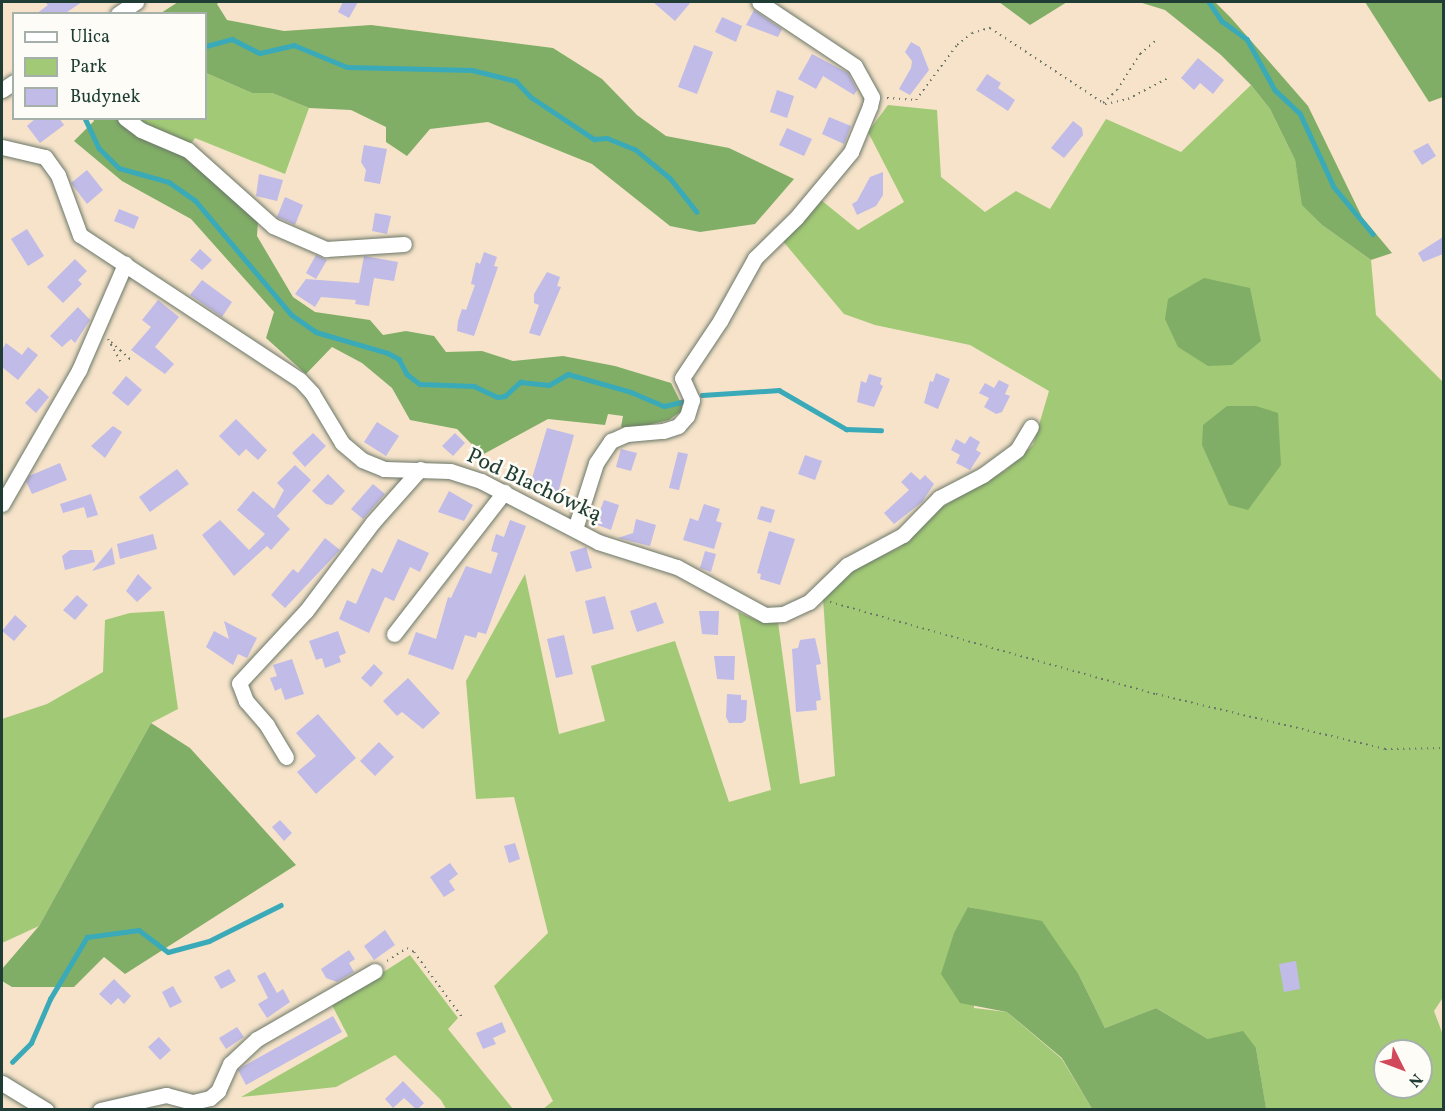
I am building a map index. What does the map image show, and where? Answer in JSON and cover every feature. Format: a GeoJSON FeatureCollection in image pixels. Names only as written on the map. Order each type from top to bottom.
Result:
{"type":"FeatureCollection","features":[{"type":"Feature","properties":{"kind":"street"},"geometry":{"type":"LineString","coordinates":[[120,12],[136,2]]}},
{"type":"Feature","properties":{"kind":"street"},"geometry":{"type":"LineString","coordinates":[[574,529],[596,463],[611,441],[627,434],[663,431],[678,426],[687,416],[692,400],[682,378],[720,321],[755,258],[796,218],[851,152],[872,97],[865,77],[855,66],[759,2]]}},
{"type":"Feature","properties":{"kind":"street"},"geometry":{"type":"LineString","coordinates":[[128,120],[141,130],[189,150],[273,226],[326,249],[404,244]]}},
{"type":"Feature","properties":{"kind":"street","name":"Pod Blachówką"},"geometry":{"type":"LineString","coordinates":[[2,147],[45,157],[62,184],[80,236],[300,380],[312,393],[342,443],[362,460],[384,469],[450,471],[504,492],[598,542],[677,567],[756,612],[783,614],[809,602],[848,565],[903,535],[939,498],[983,475],[1017,450],[1031,427]]}},
{"type":"Feature","properties":{"kind":"street"},"geometry":{"type":"LineString","coordinates":[[2,504],[100,326],[125,264]]}},
{"type":"Feature","properties":{"kind":"street"},"geometry":{"type":"LineString","coordinates":[[286,757],[267,725],[246,701],[238,683],[306,611],[373,522],[420,469]]}},
{"type":"Feature","properties":{"kind":"street"},"geometry":{"type":"LineString","coordinates":[[394,634],[504,492]]}},
{"type":"Feature","properties":{"kind":"street"},"geometry":{"type":"LineString","coordinates":[[100,1110],[166,1095],[193,1102],[210,1098],[218,1091],[230,1064],[257,1038],[375,971]]}},
{"type":"Feature","properties":{"kind":"street"},"geometry":{"type":"LineString","coordinates":[[2,1083],[46,1110]]}},
{"type":"Feature","properties":{"kind":"path"},"geometry":{"type":"LineString","coordinates":[[872,97],[916,100],[957,45],[972,33],[990,28],[1103,103],[1128,99],[1168,78]]}},
{"type":"Feature","properties":{"kind":"path"},"geometry":{"type":"LineString","coordinates":[[1103,103],[1116,90],[1140,54],[1156,39]]}},
{"type":"Feature","properties":{"kind":"path"},"geometry":{"type":"LineString","coordinates":[[100,326],[122,364]]}},
{"type":"Feature","properties":{"kind":"path"},"geometry":{"type":"LineString","coordinates":[[109,341],[131,360]]}},
{"type":"Feature","properties":{"kind":"path"},"geometry":{"type":"LineString","coordinates":[[809,602],[829,601],[1156,694],[1385,748],[1443,748]]}},
{"type":"Feature","properties":{"kind":"path"},"geometry":{"type":"LineString","coordinates":[[375,971],[407,948],[414,952],[462,1017]]}},
{"type":"Feature","properties":{"kind":"green space"},"geometry":{"type":"Polygon","coordinates":[[[178,2],[219,2],[217,4],[227,20],[284,31],[371,25],[553,48],[602,79],[637,115],[666,136],[729,148],[794,179],[755,224],[700,232],[670,226],[592,164],[488,122],[430,129],[407,156],[386,142],[386,127],[351,110],[309,108],[272,93],[252,93],[207,73],[207,12],[163,12],[178,2]]]}},
{"type":"Feature","properties":{"kind":"green space"},"geometry":{"type":"Polygon","coordinates":[[[999,2],[1067,2],[1030,25],[999,2]]]}},
{"type":"Feature","properties":{"kind":"green space"},"geometry":{"type":"Polygon","coordinates":[[[1139,2],[1215,2],[1308,106],[1362,217],[1392,253],[1371,260],[1322,225],[1302,205],[1295,160],[1270,109],[1251,85],[1221,55],[1165,10],[1139,2]]]}},
{"type":"Feature","properties":{"kind":"green space"},"geometry":{"type":"Polygon","coordinates":[[[1365,2],[1443,2],[1443,97],[1429,102],[1365,2]]]}},
{"type":"Feature","properties":{"kind":"green space"},"geometry":{"type":"Polygon","coordinates":[[[207,73],[252,93],[272,93],[309,108],[285,174],[195,138],[183,156],[132,130],[135,120],[207,120],[207,73]]]}},
{"type":"Feature","properties":{"kind":"green space"},"geometry":{"type":"Polygon","coordinates":[[[1251,85],[1270,109],[1295,160],[1303,205],[1322,225],[1371,260],[1376,315],[1443,382],[1444,996],[1434,1011],[1443,1035],[1443,1109],[1266,1109],[1256,1048],[1208,1039],[1156,1008],[1105,1028],[1079,975],[994,913],[969,907],[974,1008],[1007,1012],[1062,1059],[1092,1109],[543,1109],[553,1101],[494,986],[548,933],[514,797],[476,799],[466,681],[525,574],[559,734],[605,721],[591,666],[675,641],[729,802],[771,790],[738,612],[756,620],[778,622],[800,784],[835,776],[823,598],[847,573],[900,547],[942,507],[1006,470],[1033,445],[1049,391],[970,345],[875,325],[844,314],[782,240],[821,200],[858,230],[904,202],[868,132],[888,105],[937,110],[941,177],[985,212],[1016,191],[1050,209],[1106,119],[1181,152],[1251,85]]]}},
{"type":"Feature","properties":{"kind":"green space"},"geometry":{"type":"Polygon","coordinates":[[[135,120],[132,130],[183,156],[258,221],[257,236],[293,297],[315,312],[370,320],[383,335],[406,331],[434,336],[446,352],[482,351],[513,361],[563,356],[615,366],[671,383],[684,409],[669,420],[635,428],[621,427],[623,416],[608,414],[605,425],[548,419],[482,455],[457,429],[410,420],[392,388],[362,363],[332,347],[306,374],[266,338],[274,312],[191,219],[122,181],[74,141],[94,121],[135,120]]]}},
{"type":"Feature","properties":{"kind":"green space"},"geometry":{"type":"Polygon","coordinates":[[[1204,278],[1250,288],[1261,341],[1232,365],[1208,366],[1178,347],[1165,319],[1168,299],[1204,278]]]}},
{"type":"Feature","properties":{"kind":"green space"},"geometry":{"type":"Polygon","coordinates":[[[1227,406],[1256,406],[1278,413],[1281,465],[1248,510],[1229,505],[1202,445],[1203,425],[1227,406]]]}},
{"type":"Feature","properties":{"kind":"green space"},"geometry":{"type":"Polygon","coordinates":[[[164,611],[178,709],[151,723],[39,926],[2,943],[2,719],[47,704],[103,672],[105,620],[130,613],[164,611]]]}},
{"type":"Feature","properties":{"kind":"green space"},"geometry":{"type":"Polygon","coordinates":[[[151,723],[190,748],[296,865],[125,974],[104,957],[74,987],[12,987],[2,981],[2,969],[39,926],[151,723]]]}},
{"type":"Feature","properties":{"kind":"green space"},"geometry":{"type":"Polygon","coordinates":[[[968,907],[1042,921],[1079,975],[1105,1028],[1156,1008],[1208,1039],[1243,1031],[1256,1048],[1266,1108],[1270,1109],[1092,1109],[1062,1058],[1007,1012],[960,1003],[941,974],[954,933],[968,907]]]}},
{"type":"Feature","properties":{"kind":"green space"},"geometry":{"type":"Polygon","coordinates":[[[410,955],[458,1018],[448,1029],[513,1109],[446,1109],[441,1100],[395,1055],[336,1087],[241,1097],[348,1036],[332,1005],[410,955]]]}},
{"type":"Feature","properties":{"kind":"building"},"geometry":{"type":"Polygon","coordinates":[[[45,2],[82,2],[67,12],[39,12],[48,5],[45,2]]]}},
{"type":"Feature","properties":{"kind":"building"},"geometry":{"type":"Polygon","coordinates":[[[343,2],[358,2],[349,18],[338,12],[343,2]]]}},
{"type":"Feature","properties":{"kind":"building"},"geometry":{"type":"Polygon","coordinates":[[[653,2],[691,2],[675,21],[653,2]]]}},
{"type":"Feature","properties":{"kind":"building"},"geometry":{"type":"Polygon","coordinates":[[[754,10],[782,29],[778,37],[746,25],[754,10]]]}},
{"type":"Feature","properties":{"kind":"building"},"geometry":{"type":"Polygon","coordinates":[[[722,17],[742,26],[736,42],[715,32],[722,17]]]}},
{"type":"Feature","properties":{"kind":"building"},"geometry":{"type":"Polygon","coordinates":[[[911,42],[920,47],[929,70],[910,95],[899,89],[911,68],[912,61],[905,52],[911,42]]]}},
{"type":"Feature","properties":{"kind":"building"},"geometry":{"type":"Polygon","coordinates":[[[694,45],[713,52],[697,94],[678,87],[694,45]]]}},
{"type":"Feature","properties":{"kind":"building"},"geometry":{"type":"Polygon","coordinates":[[[812,54],[848,73],[857,90],[854,95],[823,76],[816,89],[798,79],[812,54]]]}},
{"type":"Feature","properties":{"kind":"building"},"geometry":{"type":"Polygon","coordinates":[[[1198,58],[1224,80],[1213,94],[1200,83],[1194,90],[1181,78],[1198,58]]]}},
{"type":"Feature","properties":{"kind":"building"},"geometry":{"type":"Polygon","coordinates":[[[987,74],[1001,83],[998,88],[1015,100],[1008,111],[976,90],[987,74]]]}},
{"type":"Feature","properties":{"kind":"building"},"geometry":{"type":"Polygon","coordinates":[[[777,90],[794,96],[787,118],[770,112],[777,90]]]}},
{"type":"Feature","properties":{"kind":"building"},"geometry":{"type":"Polygon","coordinates":[[[829,117],[851,126],[844,144],[822,134],[829,117]]]}},
{"type":"Feature","properties":{"kind":"building"},"geometry":{"type":"Polygon","coordinates":[[[34,120],[60,120],[64,125],[40,143],[27,126],[34,120]]]}},
{"type":"Feature","properties":{"kind":"building"},"geometry":{"type":"Polygon","coordinates":[[[1073,121],[1082,128],[1083,135],[1064,158],[1051,148],[1073,121]]]}},
{"type":"Feature","properties":{"kind":"building"},"geometry":{"type":"Polygon","coordinates":[[[787,128],[812,139],[804,156],[779,145],[787,128]]]}},
{"type":"Feature","properties":{"kind":"building"},"geometry":{"type":"Polygon","coordinates":[[[1428,143],[1436,156],[1422,165],[1413,151],[1428,143]]]}},
{"type":"Feature","properties":{"kind":"building"},"geometry":{"type":"Polygon","coordinates":[[[364,145],[387,149],[380,184],[364,181],[366,170],[361,162],[364,145]]]}},
{"type":"Feature","properties":{"kind":"building"},"geometry":{"type":"Polygon","coordinates":[[[87,170],[103,190],[87,204],[71,183],[87,170]]]}},
{"type":"Feature","properties":{"kind":"building"},"geometry":{"type":"Polygon","coordinates":[[[883,172],[883,195],[876,206],[857,215],[852,204],[857,201],[870,177],[883,172]]]}},
{"type":"Feature","properties":{"kind":"building"},"geometry":{"type":"Polygon","coordinates":[[[259,174],[283,180],[277,201],[256,196],[259,174]]]}},
{"type":"Feature","properties":{"kind":"building"},"geometry":{"type":"Polygon","coordinates":[[[285,197],[303,205],[295,225],[277,217],[285,197]]]}},
{"type":"Feature","properties":{"kind":"building"},"geometry":{"type":"Polygon","coordinates":[[[119,209],[139,217],[134,229],[114,221],[119,209]]]}},
{"type":"Feature","properties":{"kind":"building"},"geometry":{"type":"Polygon","coordinates":[[[375,213],[391,216],[387,234],[372,231],[375,213]]]}},
{"type":"Feature","properties":{"kind":"building"},"geometry":{"type":"Polygon","coordinates":[[[27,229],[44,256],[28,266],[11,239],[27,229]]]}},
{"type":"Feature","properties":{"kind":"building"},"geometry":{"type":"Polygon","coordinates":[[[1443,237],[1443,254],[1423,262],[1418,253],[1443,237]]]}},
{"type":"Feature","properties":{"kind":"building"},"geometry":{"type":"Polygon","coordinates":[[[200,249],[212,260],[202,270],[190,260],[200,249]]]}},
{"type":"Feature","properties":{"kind":"building"},"geometry":{"type":"Polygon","coordinates":[[[484,252],[497,257],[494,266],[498,267],[474,336],[457,331],[458,321],[462,309],[466,310],[475,285],[471,284],[476,262],[480,264],[484,252]]]}},
{"type":"Feature","properties":{"kind":"building"},"geometry":{"type":"Polygon","coordinates":[[[316,255],[327,260],[316,279],[306,273],[316,255]]]}},
{"type":"Feature","properties":{"kind":"building"},"geometry":{"type":"Polygon","coordinates":[[[364,256],[398,262],[394,281],[374,278],[369,306],[355,304],[356,300],[321,297],[315,307],[295,294],[306,279],[359,283],[364,256]]]}},
{"type":"Feature","properties":{"kind":"building"},"geometry":{"type":"Polygon","coordinates":[[[75,259],[87,271],[78,280],[82,284],[63,303],[47,287],[75,259]]]}},
{"type":"Feature","properties":{"kind":"building"},"geometry":{"type":"Polygon","coordinates":[[[547,272],[560,277],[557,286],[561,287],[540,336],[529,333],[539,305],[534,303],[534,294],[547,272]]]}},
{"type":"Feature","properties":{"kind":"building"},"geometry":{"type":"Polygon","coordinates":[[[202,280],[232,302],[222,317],[190,295],[202,280]]]}},
{"type":"Feature","properties":{"kind":"building"},"geometry":{"type":"Polygon","coordinates":[[[158,300],[179,317],[155,347],[174,364],[165,374],[131,350],[151,327],[142,320],[158,300]]]}},
{"type":"Feature","properties":{"kind":"building"},"geometry":{"type":"Polygon","coordinates":[[[78,307],[90,320],[75,343],[71,339],[62,347],[50,336],[78,307]]]}},
{"type":"Feature","properties":{"kind":"building"},"geometry":{"type":"Polygon","coordinates":[[[6,343],[22,355],[28,347],[38,355],[18,380],[2,367],[2,350],[6,343]]]}},
{"type":"Feature","properties":{"kind":"building"},"geometry":{"type":"Polygon","coordinates":[[[936,373],[950,379],[938,409],[924,403],[930,381],[933,382],[936,373]]]}},
{"type":"Feature","properties":{"kind":"building"},"geometry":{"type":"Polygon","coordinates":[[[869,374],[882,378],[880,384],[883,386],[874,407],[857,402],[861,381],[866,383],[869,374]]]}},
{"type":"Feature","properties":{"kind":"building"},"geometry":{"type":"Polygon","coordinates":[[[126,376],[142,390],[128,406],[112,393],[126,376]]]}},
{"type":"Feature","properties":{"kind":"building"},"geometry":{"type":"Polygon","coordinates":[[[999,380],[1009,385],[1005,394],[1010,396],[1002,412],[996,414],[984,407],[989,398],[979,393],[985,383],[994,388],[999,380]]]}},
{"type":"Feature","properties":{"kind":"building"},"geometry":{"type":"Polygon","coordinates":[[[39,388],[49,397],[36,413],[25,403],[39,388]]]}},
{"type":"Feature","properties":{"kind":"building"},"geometry":{"type":"Polygon","coordinates":[[[236,419],[267,450],[258,460],[246,449],[239,456],[219,436],[236,419]]]}},
{"type":"Feature","properties":{"kind":"building"},"geometry":{"type":"Polygon","coordinates":[[[377,422],[399,436],[386,456],[364,442],[377,422]]]}},
{"type":"Feature","properties":{"kind":"building"},"geometry":{"type":"Polygon","coordinates":[[[113,426],[122,432],[105,458],[91,446],[113,426]]]}},
{"type":"Feature","properties":{"kind":"building"},"geometry":{"type":"Polygon","coordinates":[[[547,428],[574,435],[558,493],[530,485],[547,428]]]}},
{"type":"Feature","properties":{"kind":"building"},"geometry":{"type":"Polygon","coordinates":[[[313,433],[326,446],[305,467],[292,453],[313,433]]]}},
{"type":"Feature","properties":{"kind":"building"},"geometry":{"type":"Polygon","coordinates":[[[455,433],[465,443],[453,456],[442,446],[455,433]]]}},
{"type":"Feature","properties":{"kind":"building"},"geometry":{"type":"Polygon","coordinates":[[[970,436],[980,442],[976,450],[981,453],[970,470],[956,463],[960,455],[951,450],[956,439],[965,444],[970,436]]]}},
{"type":"Feature","properties":{"kind":"building"},"geometry":{"type":"Polygon","coordinates":[[[621,449],[637,453],[631,471],[616,467],[621,449]]]}},
{"type":"Feature","properties":{"kind":"building"},"geometry":{"type":"Polygon","coordinates":[[[678,452],[688,454],[679,490],[669,488],[678,452]]]}},
{"type":"Feature","properties":{"kind":"building"},"geometry":{"type":"Polygon","coordinates":[[[805,455],[822,461],[815,480],[798,474],[805,455]]]}},
{"type":"Feature","properties":{"kind":"building"},"geometry":{"type":"Polygon","coordinates":[[[60,463],[67,480],[32,494],[26,481],[29,476],[60,463]]]}},
{"type":"Feature","properties":{"kind":"building"},"geometry":{"type":"Polygon","coordinates":[[[295,465],[311,480],[277,516],[290,529],[271,550],[267,546],[234,576],[202,535],[220,520],[249,550],[265,534],[237,510],[253,491],[274,509],[284,490],[277,483],[295,465]]]}},
{"type":"Feature","properties":{"kind":"building"},"geometry":{"type":"Polygon","coordinates":[[[177,469],[189,484],[150,512],[139,497],[177,469]]]}},
{"type":"Feature","properties":{"kind":"building"},"geometry":{"type":"Polygon","coordinates":[[[911,472],[920,480],[925,475],[934,484],[922,502],[894,524],[884,513],[909,490],[901,482],[911,472]]]}},
{"type":"Feature","properties":{"kind":"building"},"geometry":{"type":"Polygon","coordinates":[[[328,474],[345,491],[332,505],[326,504],[312,491],[328,474]]]}},
{"type":"Feature","properties":{"kind":"building"},"geometry":{"type":"Polygon","coordinates":[[[373,484],[385,494],[363,519],[351,509],[373,484]]]}},
{"type":"Feature","properties":{"kind":"building"},"geometry":{"type":"Polygon","coordinates":[[[449,491],[473,505],[464,521],[438,512],[449,491]]]}},
{"type":"Feature","properties":{"kind":"building"},"geometry":{"type":"Polygon","coordinates":[[[91,494],[98,515],[87,518],[84,507],[63,513],[60,504],[91,494]]]}},
{"type":"Feature","properties":{"kind":"building"},"geometry":{"type":"Polygon","coordinates":[[[604,500],[619,505],[611,530],[595,524],[604,500]]]}},
{"type":"Feature","properties":{"kind":"building"},"geometry":{"type":"Polygon","coordinates":[[[704,504],[720,509],[716,521],[722,523],[714,549],[683,540],[690,518],[698,521],[704,504]]]}},
{"type":"Feature","properties":{"kind":"building"},"geometry":{"type":"Polygon","coordinates":[[[761,506],[775,510],[771,523],[757,519],[761,506]]]}},
{"type":"Feature","properties":{"kind":"building"},"geometry":{"type":"Polygon","coordinates":[[[636,519],[656,525],[650,546],[618,538],[633,533],[636,519]]]}},
{"type":"Feature","properties":{"kind":"building"},"geometry":{"type":"Polygon","coordinates":[[[510,520],[526,526],[486,634],[478,632],[476,638],[465,635],[453,670],[408,654],[416,632],[436,639],[448,597],[451,598],[466,566],[491,574],[498,553],[491,551],[496,534],[504,537],[510,520]]]}},
{"type":"Feature","properties":{"kind":"building"},"geometry":{"type":"Polygon","coordinates":[[[769,531],[795,539],[780,585],[760,579],[761,574],[757,573],[769,531]]]}},
{"type":"Feature","properties":{"kind":"building"},"geometry":{"type":"Polygon","coordinates":[[[153,534],[157,549],[120,559],[117,544],[153,534]]]}},
{"type":"Feature","properties":{"kind":"building"},"geometry":{"type":"Polygon","coordinates":[[[325,538],[340,550],[285,608],[271,595],[293,569],[298,573],[325,538]]]}},
{"type":"Feature","properties":{"kind":"building"},"geometry":{"type":"Polygon","coordinates":[[[398,539],[429,553],[420,572],[410,567],[394,601],[385,597],[369,633],[339,619],[347,600],[356,604],[372,568],[382,573],[398,539]]]}},
{"type":"Feature","properties":{"kind":"building"},"geometry":{"type":"Polygon","coordinates":[[[112,547],[115,564],[92,571],[112,547]]]}},
{"type":"Feature","properties":{"kind":"building"},"geometry":{"type":"Polygon","coordinates":[[[586,547],[592,568],[576,572],[570,552],[586,547]]]}},
{"type":"Feature","properties":{"kind":"building"},"geometry":{"type":"Polygon","coordinates":[[[70,550],[92,550],[95,562],[65,570],[62,556],[70,550]]]}},
{"type":"Feature","properties":{"kind":"building"},"geometry":{"type":"Polygon","coordinates":[[[705,551],[716,554],[711,572],[700,568],[705,551]]]}},
{"type":"Feature","properties":{"kind":"building"},"geometry":{"type":"Polygon","coordinates":[[[138,574],[152,588],[137,602],[126,591],[138,574]]]}},
{"type":"Feature","properties":{"kind":"building"},"geometry":{"type":"Polygon","coordinates":[[[77,595],[88,605],[75,620],[63,610],[77,595]]]}},
{"type":"Feature","properties":{"kind":"building"},"geometry":{"type":"Polygon","coordinates":[[[605,596],[614,629],[593,634],[585,601],[605,596]]]}},
{"type":"Feature","properties":{"kind":"building"},"geometry":{"type":"Polygon","coordinates":[[[656,602],[664,623],[637,632],[630,611],[656,602]]]}},
{"type":"Feature","properties":{"kind":"building"},"geometry":{"type":"Polygon","coordinates":[[[699,611],[719,611],[718,635],[702,634],[699,611]]]}},
{"type":"Feature","properties":{"kind":"building"},"geometry":{"type":"Polygon","coordinates":[[[15,615],[27,626],[14,641],[2,631],[15,615]]]}},
{"type":"Feature","properties":{"kind":"building"},"geometry":{"type":"Polygon","coordinates":[[[224,621],[257,638],[247,658],[238,654],[233,665],[206,647],[214,631],[229,639],[224,621]]]}},
{"type":"Feature","properties":{"kind":"building"},"geometry":{"type":"Polygon","coordinates":[[[338,631],[346,653],[339,656],[341,662],[325,668],[322,658],[316,660],[309,641],[338,631]]]}},
{"type":"Feature","properties":{"kind":"building"},"geometry":{"type":"Polygon","coordinates":[[[564,635],[573,674],[556,678],[547,639],[564,635]]]}},
{"type":"Feature","properties":{"kind":"building"},"geometry":{"type":"Polygon","coordinates":[[[815,638],[821,664],[816,665],[821,700],[816,701],[817,710],[796,712],[792,649],[798,648],[800,640],[815,638]]]}},
{"type":"Feature","properties":{"kind":"building"},"geometry":{"type":"Polygon","coordinates":[[[714,656],[735,656],[734,680],[717,679],[714,656]]]}},
{"type":"Feature","properties":{"kind":"building"},"geometry":{"type":"Polygon","coordinates":[[[292,659],[304,694],[285,700],[281,688],[275,691],[270,678],[277,676],[273,665],[292,659]]]}},
{"type":"Feature","properties":{"kind":"building"},"geometry":{"type":"Polygon","coordinates":[[[374,664],[383,673],[371,687],[361,678],[374,664]]]}},
{"type":"Feature","properties":{"kind":"building"},"geometry":{"type":"Polygon","coordinates":[[[408,678],[440,713],[423,729],[402,712],[397,716],[383,701],[408,678]]]}},
{"type":"Feature","properties":{"kind":"building"},"geometry":{"type":"Polygon","coordinates":[[[727,694],[741,695],[741,700],[747,700],[746,720],[742,723],[729,723],[726,717],[727,694]]]}},
{"type":"Feature","properties":{"kind":"building"},"geometry":{"type":"Polygon","coordinates":[[[318,714],[356,758],[316,794],[297,772],[316,756],[296,733],[318,714]]]}},
{"type":"Feature","properties":{"kind":"building"},"geometry":{"type":"Polygon","coordinates":[[[379,742],[394,757],[375,776],[360,761],[379,742]]]}},
{"type":"Feature","properties":{"kind":"building"},"geometry":{"type":"Polygon","coordinates":[[[280,820],[292,833],[284,841],[272,827],[280,820]]]}},
{"type":"Feature","properties":{"kind":"building"},"geometry":{"type":"Polygon","coordinates":[[[515,843],[520,859],[509,863],[504,846],[515,843]]]}},
{"type":"Feature","properties":{"kind":"building"},"geometry":{"type":"Polygon","coordinates":[[[450,863],[458,874],[449,881],[455,890],[444,897],[430,877],[450,863]]]}},
{"type":"Feature","properties":{"kind":"building"},"geometry":{"type":"Polygon","coordinates":[[[385,930],[395,945],[374,960],[364,946],[385,930]]]}},
{"type":"Feature","properties":{"kind":"building"},"geometry":{"type":"Polygon","coordinates":[[[349,950],[355,959],[349,963],[354,972],[337,982],[326,978],[321,969],[349,950]]]}},
{"type":"Feature","properties":{"kind":"building"},"geometry":{"type":"Polygon","coordinates":[[[1296,961],[1300,989],[1284,992],[1279,964],[1296,961]]]}},
{"type":"Feature","properties":{"kind":"building"},"geometry":{"type":"Polygon","coordinates":[[[229,969],[236,981],[221,989],[214,977],[229,969]]]}},
{"type":"Feature","properties":{"kind":"building"},"geometry":{"type":"Polygon","coordinates":[[[265,972],[277,993],[283,989],[290,1002],[267,1018],[258,1004],[268,998],[257,976],[265,972]]]}},
{"type":"Feature","properties":{"kind":"building"},"geometry":{"type":"Polygon","coordinates":[[[114,979],[131,996],[124,1004],[118,998],[111,1005],[99,994],[114,979]]]}},
{"type":"Feature","properties":{"kind":"building"},"geometry":{"type":"Polygon","coordinates":[[[173,986],[182,1002],[170,1008],[162,992],[173,986]]]}},
{"type":"Feature","properties":{"kind":"building"},"geometry":{"type":"Polygon","coordinates":[[[333,1016],[342,1032],[246,1085],[238,1070],[333,1016]]]}},
{"type":"Feature","properties":{"kind":"building"},"geometry":{"type":"Polygon","coordinates":[[[502,1022],[506,1032],[493,1038],[496,1044],[483,1049],[476,1033],[502,1022]]]}},
{"type":"Feature","properties":{"kind":"building"},"geometry":{"type":"Polygon","coordinates":[[[237,1027],[244,1037],[226,1049],[219,1038],[237,1027]]]}},
{"type":"Feature","properties":{"kind":"building"},"geometry":{"type":"Polygon","coordinates":[[[159,1037],[171,1050],[160,1060],[148,1047],[159,1037]]]}},
{"type":"Feature","properties":{"kind":"building"},"geometry":{"type":"Polygon","coordinates":[[[403,1081],[424,1103],[417,1110],[404,1098],[393,1108],[385,1099],[403,1081]]]}},
{"type":"Feature","properties":{"kind":"waterway"},"geometry":{"type":"LineString","coordinates":[[1209,2],[1222,21],[1247,39],[1275,90],[1300,113],[1334,187],[1373,234]]}},
{"type":"Feature","properties":{"kind":"waterway"},"geometry":{"type":"LineString","coordinates":[[207,46],[232,39],[260,53],[294,45],[347,67],[472,70],[516,81],[531,97],[594,139],[607,138],[636,150],[670,178],[697,212]]}},
{"type":"Feature","properties":{"kind":"waterway"},"geometry":{"type":"LineString","coordinates":[[86,120],[99,148],[119,168],[169,182],[195,200],[292,315],[316,332],[388,353],[399,359],[407,374],[420,384],[474,386],[498,397],[505,396],[520,382],[549,385],[568,374],[631,392],[664,406],[686,401]]}},
{"type":"Feature","properties":{"kind":"waterway"},"geometry":{"type":"LineString","coordinates":[[702,395],[779,390],[846,429],[881,430]]}},
{"type":"Feature","properties":{"kind":"waterway"},"geometry":{"type":"LineString","coordinates":[[12,1062],[31,1043],[50,999],[87,937],[139,930],[168,952],[209,941],[281,905]]}}]}
